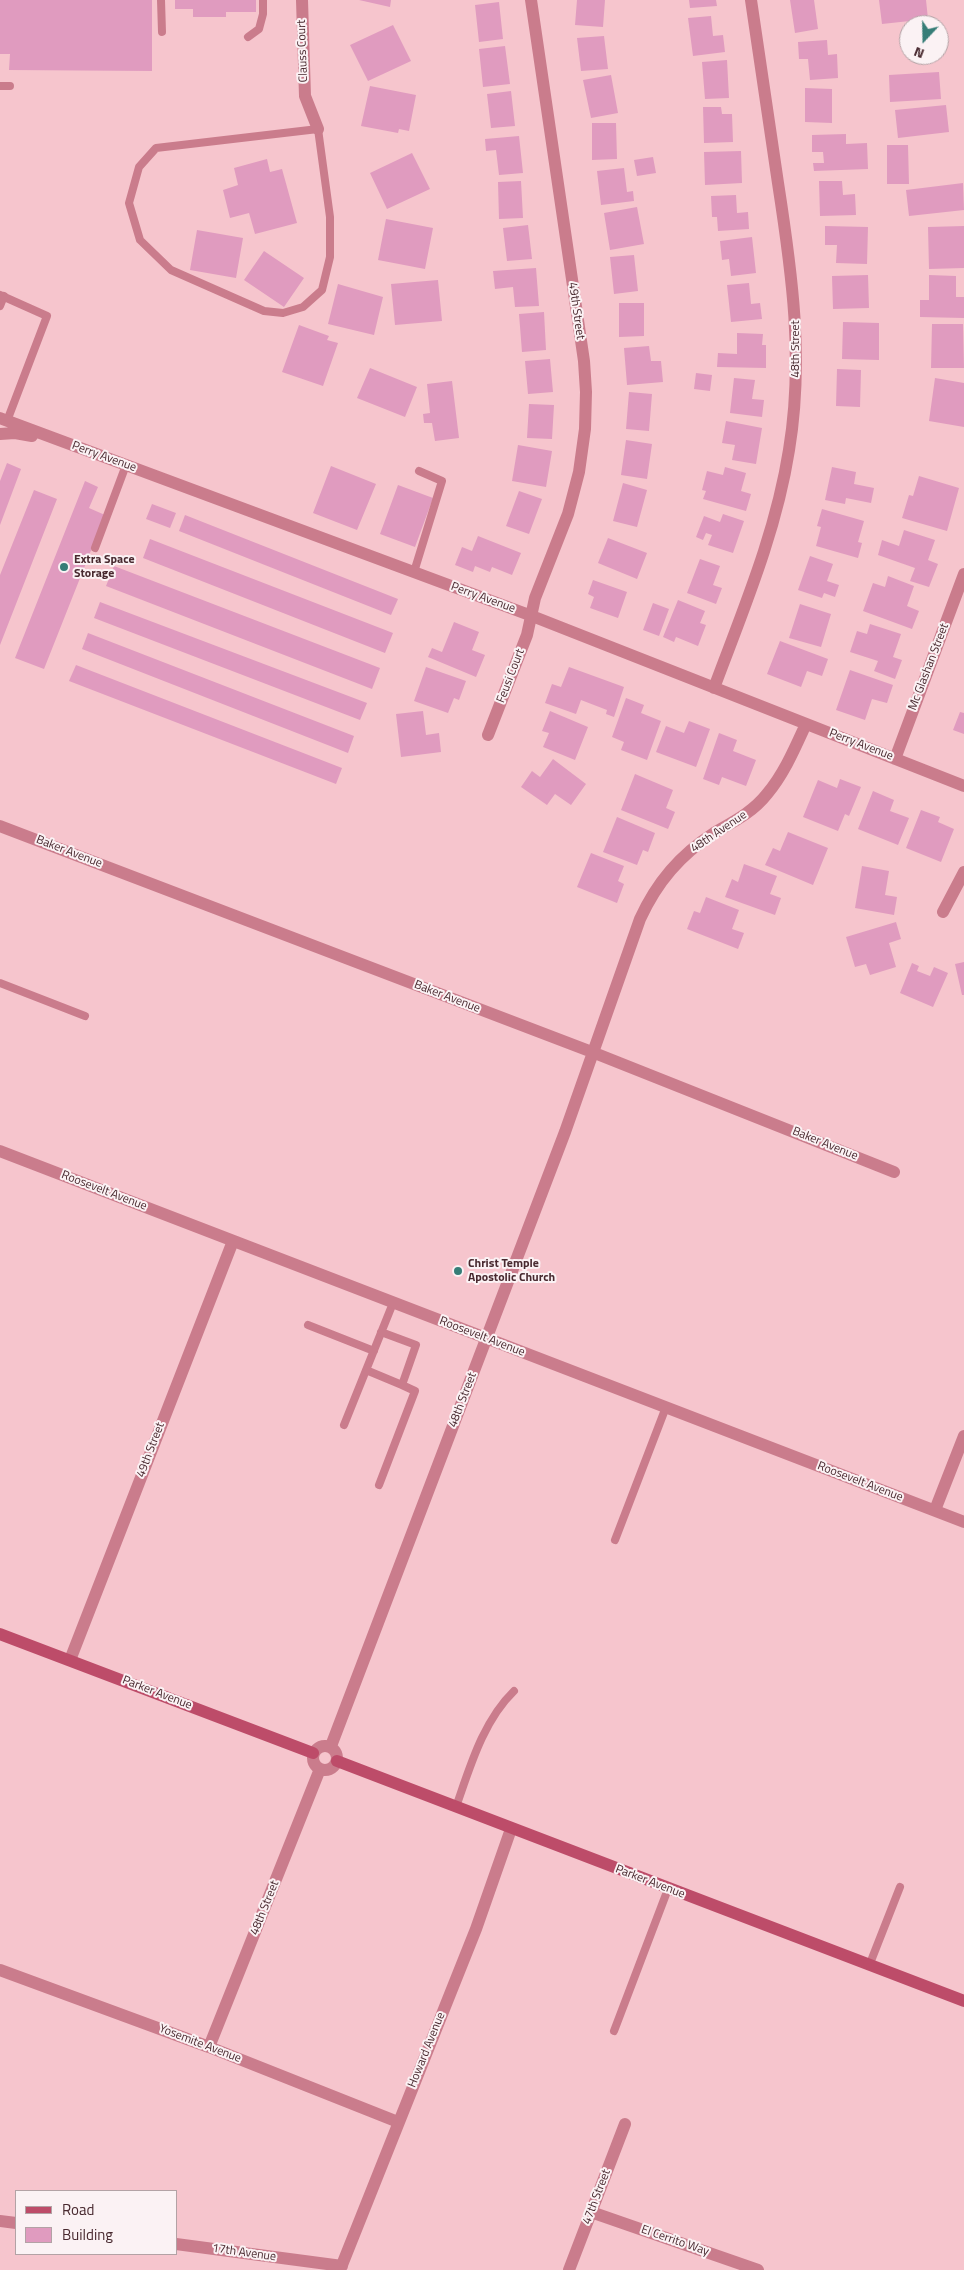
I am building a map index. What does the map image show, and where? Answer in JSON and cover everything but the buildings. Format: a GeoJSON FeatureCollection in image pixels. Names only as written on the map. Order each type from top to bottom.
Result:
{"type":"FeatureCollection","features":[{"type":"Feature","properties":{"kind":"street","name":"Clauss Court"},"geometry":{"type":"LineString","coordinates":[[302,0],[305,96],[318,129]]}},
{"type":"Feature","properties":{"kind":"street","name":"49th Street"},"geometry":{"type":"LineString","coordinates":[[531,0],[584,361],[586,392],[585,429],[579,472],[568,514],[535,598],[532,616]]}},
{"type":"Feature","properties":{"kind":"street","name":"48th Street"},"geometry":{"type":"LineString","coordinates":[[714,688],[767,546],[781,493],[795,406],[797,362],[795,307],[751,0]]}},
{"type":"Feature","properties":{"kind":"street","name":"Perry Avenue"},"geometry":{"type":"LineString","coordinates":[[3,420],[532,616],[964,786]]}},
{"type":"Feature","properties":{"kind":"street"},"geometry":{"type":"LineString","coordinates":[[0,434],[15,433],[62,441]]}},
{"type":"Feature","properties":{"kind":"street","name":"Mc Glashan Street"},"geometry":{"type":"LineString","coordinates":[[895,759],[964,574]]}},
{"type":"Feature","properties":{"kind":"street","name":"Feusi Court"},"geometry":{"type":"LineString","coordinates":[[488,735],[527,635],[532,616]]}},
{"type":"Feature","properties":{"kind":"street","name":"48th Avenue"},"geometry":{"type":"LineString","coordinates":[[592,1052],[640,919],[651,896],[666,874],[684,856],[751,810],[766,795],[780,774],[806,724]]}},
{"type":"Feature","properties":{"kind":"street","name":"Baker Avenue"},"geometry":{"type":"LineString","coordinates":[[0,826],[592,1052],[894,1172]]}},
{"type":"Feature","properties":{"kind":"street"},"geometry":{"type":"LineString","coordinates":[[943,912],[964,872]]}},
{"type":"Feature","properties":{"kind":"street","name":"48th Street"},"geometry":{"type":"LineString","coordinates":[[331,1746],[565,1132],[592,1052]]}},
{"type":"Feature","properties":{"kind":"street","name":"Roosevelt Avenue"},"geometry":{"type":"LineString","coordinates":[[0,1151],[964,1522]]}},
{"type":"Feature","properties":{"kind":"street","name":"49th Street"},"geometry":{"type":"LineString","coordinates":[[70,1660],[233,1241]]}},
{"type":"Feature","properties":{"kind":"street"},"geometry":{"type":"LineString","coordinates":[[935,1510],[964,1436]]}},
{"type":"Feature","properties":{"kind":"street","name":"Parker Avenue"},"geometry":{"type":"LineString","coordinates":[[0,1634],[313,1754]]}},
{"type":"Feature","properties":{"kind":"street"},"geometry":{"type":"LineString","coordinates":[[319,1746],[331,1746],[337,1753],[337,1761],[332,1768],[320,1769],[314,1764],[313,1754],[319,1746]]}},
{"type":"Feature","properties":{"kind":"street","name":"Parker Avenue"},"geometry":{"type":"LineString","coordinates":[[337,1761],[510,1829],[964,2001]]}},
{"type":"Feature","properties":{"kind":"street","name":"48th Street"},"geometry":{"type":"LineString","coordinates":[[209,2047],[320,1769]]}},
{"type":"Feature","properties":{"kind":"street","name":"Howard Avenue"},"geometry":{"type":"LineString","coordinates":[[341,2268],[476,1929],[510,1829]]}},
{"type":"Feature","properties":{"kind":"street","name":"Yosemite Avenue"},"geometry":{"type":"LineString","coordinates":[[0,1970],[209,2047],[398,2122]]}},
{"type":"Feature","properties":{"kind":"street","name":"47th Street"},"geometry":{"type":"LineString","coordinates":[[569,2270],[625,2124]]}},
{"type":"Feature","properties":{"kind":"street","name":"El Cerrito Way"},"geometry":{"type":"LineString","coordinates":[[591,2212],[758,2270]]}},
{"type":"Feature","properties":{"kind":"street"},"geometry":{"type":"LineString","coordinates":[[0,2221],[15,2223]]}},
{"type":"Feature","properties":{"kind":"street","name":"17th Avenue"},"geometry":{"type":"LineString","coordinates":[[178,2244],[341,2268]]}},
{"type":"Feature","properties":{"kind":"lane"},"geometry":{"type":"LineString","coordinates":[[161,0],[162,32]]}},
{"type":"Feature","properties":{"kind":"lane"},"geometry":{"type":"LineString","coordinates":[[248,37],[259,29],[263,14],[263,0]]}},
{"type":"Feature","properties":{"kind":"lane"},"geometry":{"type":"LineString","coordinates":[[0,86],[10,86]]}},
{"type":"Feature","properties":{"kind":"lane"},"geometry":{"type":"LineString","coordinates":[[318,129],[330,217],[330,257],[322,290],[303,307],[283,313],[264,311],[171,270],[140,240],[129,204],[139,167],[156,148],[318,129]]}},
{"type":"Feature","properties":{"kind":"lane"},"geometry":{"type":"LineString","coordinates":[[0,306],[2,295],[47,316],[3,420]]}},
{"type":"Feature","properties":{"kind":"lane"},"geometry":{"type":"LineString","coordinates":[[95,548],[126,465]]}},
{"type":"Feature","properties":{"kind":"lane"},"geometry":{"type":"LineString","coordinates":[[414,572],[442,481],[419,471]]}},
{"type":"Feature","properties":{"kind":"lane"},"geometry":{"type":"LineString","coordinates":[[0,983],[85,1016]]}},
{"type":"Feature","properties":{"kind":"lane"},"geometry":{"type":"LineString","coordinates":[[344,1426],[393,1302]]}},
{"type":"Feature","properties":{"kind":"lane"},"geometry":{"type":"LineString","coordinates":[[308,1324],[374,1351]]}},
{"type":"Feature","properties":{"kind":"lane"},"geometry":{"type":"LineString","coordinates":[[381,1332],[416,1345],[402,1385]]}},
{"type":"Feature","properties":{"kind":"lane"},"geometry":{"type":"LineString","coordinates":[[366,1370],[415,1391],[379,1485]]}},
{"type":"Feature","properties":{"kind":"lane"},"geometry":{"type":"LineString","coordinates":[[615,1540],[666,1407]]}},
{"type":"Feature","properties":{"kind":"lane"},"geometry":{"type":"LineString","coordinates":[[456,1807],[491,1720],[500,1705],[514,1691]]}},
{"type":"Feature","properties":{"kind":"lane"},"geometry":{"type":"LineString","coordinates":[[869,1966],[900,1887]]}},
{"type":"Feature","properties":{"kind":"lane"},"geometry":{"type":"LineString","coordinates":[[614,2031],[668,1889]]}},
{"type":"Feature","properties":{"kind":"place","name":"Extra Space Storage"},"geometry":{"type":"Point","coordinates":[64,567]}},
{"type":"Feature","properties":{"kind":"place","name":"Christ Temple Apostolic Church"},"geometry":{"type":"Point","coordinates":[458,1271]}}]}
